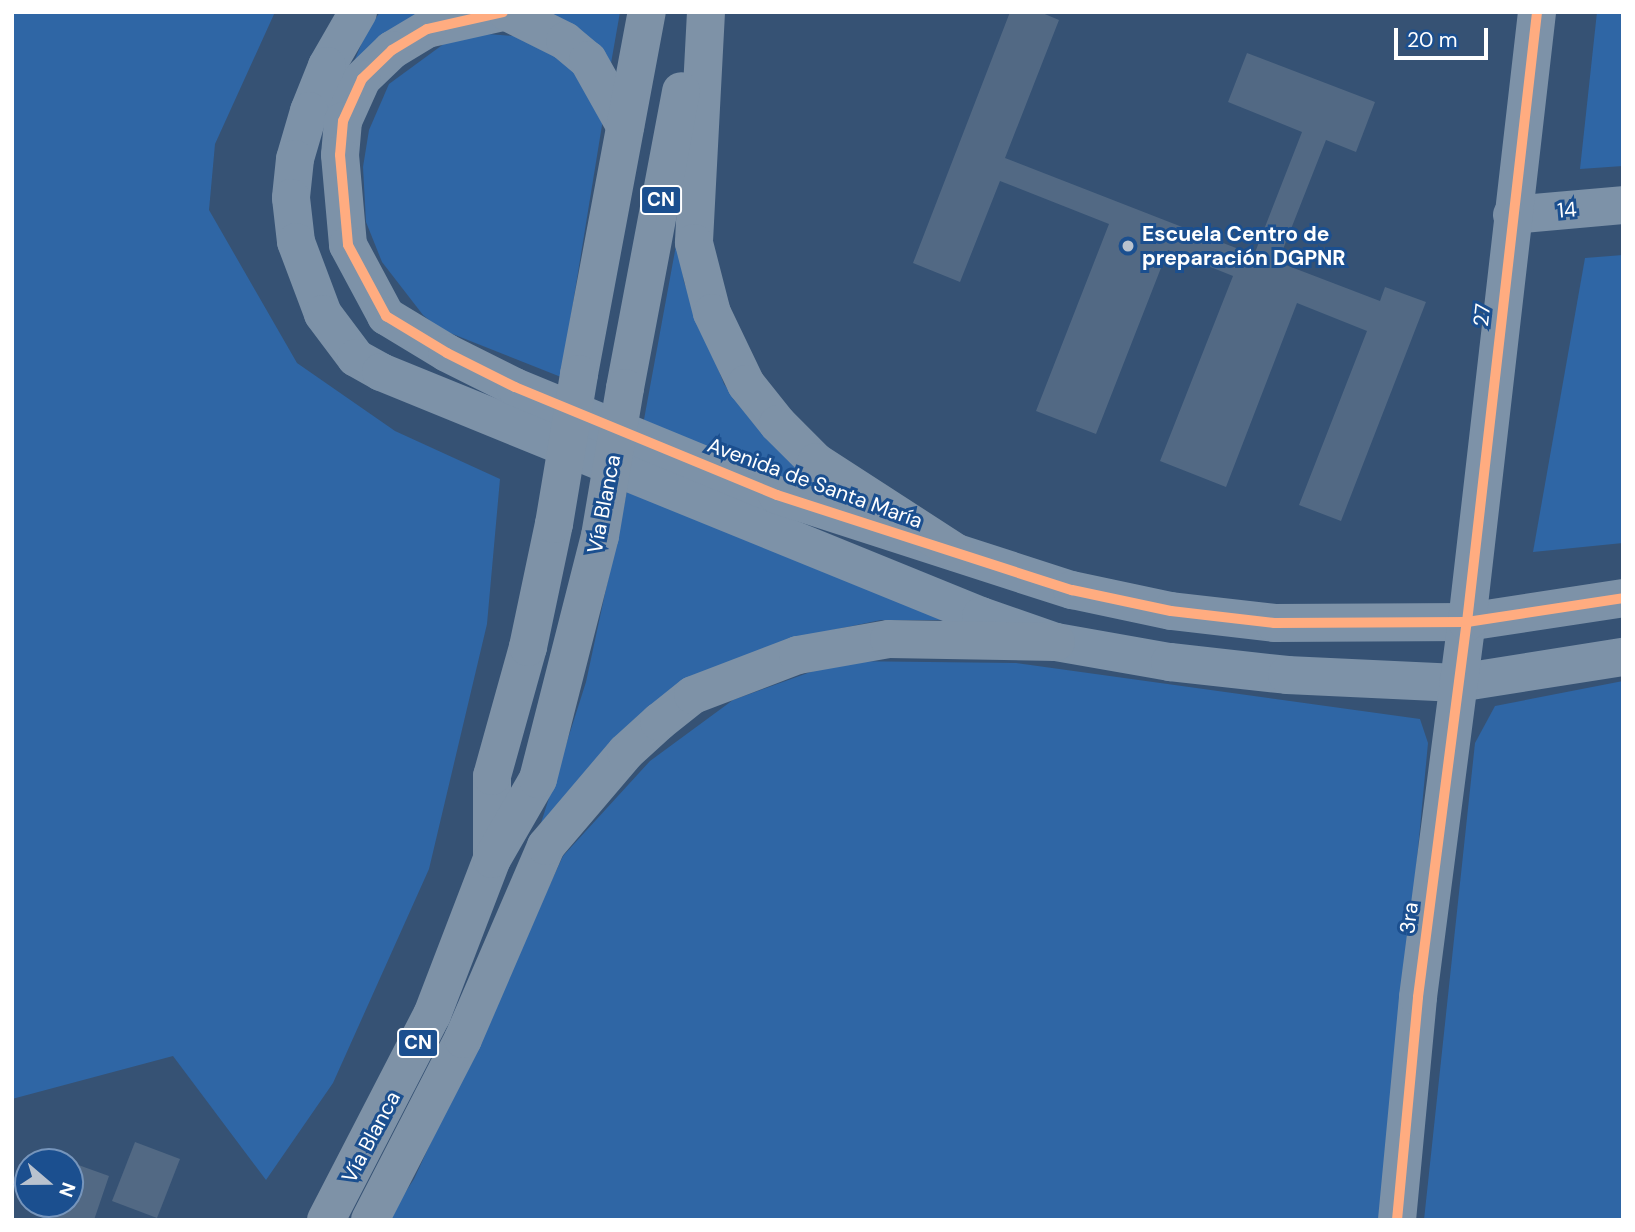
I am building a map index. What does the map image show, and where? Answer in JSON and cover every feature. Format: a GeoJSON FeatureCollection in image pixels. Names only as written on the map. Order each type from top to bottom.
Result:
{"type":"FeatureCollection","features":[{"type":"Feature","properties":{"kind":"highway"},"geometry":{"type":"LineString","coordinates":[[505,12],[565,41],[588,60],[625,126]]}},
{"type":"Feature","properties":{"kind":"highway","name":"Vía Blanca"},"geometry":{"type":"LineString","coordinates":[[492,859],[492,776],[528,647],[554,524],[579,373],[647,12]]}},
{"type":"Feature","properties":{"kind":"highway","name":"Vía Blanca"},"geometry":{"type":"LineString","coordinates":[[326,1220],[432,1015],[492,859],[538,779],[600,536],[696,12]]}},
{"type":"Feature","properties":{"kind":"highway"},"geometry":{"type":"LineString","coordinates":[[706,12],[694,243],[712,313],[746,384],[778,424],[816,462],[955,552]]}},
{"type":"Feature","properties":{"kind":"highway"},"geometry":{"type":"LineString","coordinates":[[370,1220],[463,1039],[546,846],[617,761],[659,722],[693,695],[798,655],[889,639],[1056,642]]}},
{"type":"Feature","properties":{"kind":"street"},"geometry":{"type":"LineString","coordinates":[[358,12],[327,66],[309,111],[295,159],[291,198],[296,242],[306,278],[336,336],[356,358],[381,372],[1056,642],[1170,662],[1287,675],[1458,683],[1623,657]]}},
{"type":"Feature","properties":{"kind":"street","name":"Avenida de Santa María"},"geometry":{"type":"LineString","coordinates":[[505,12],[427,29],[392,50],[362,79],[350,100],[340,155],[348,244],[386,316],[515,387],[777,495],[1072,590],[1171,611],[1274,623],[1467,622],[1623,598]]}},
{"type":"Feature","properties":{"kind":"street","name":"27"},"geometry":{"type":"LineString","coordinates":[[1467,622],[1537,12]]}},
{"type":"Feature","properties":{"kind":"street","name":"14"},"geometry":{"type":"LineString","coordinates":[[1512,215],[1623,205]]}},
{"type":"Feature","properties":{"kind":"street","name":"3ra"},"geometry":{"type":"LineString","coordinates":[[1397,1220],[1418,997],[1467,622]]}},
{"type":"Feature","properties":{"kind":"shaded area"},"geometry":{"type":"Polygon","coordinates":[[[12,12],[275,12],[215,144],[209,210],[297,363],[395,431],[500,479],[487,624],[429,869],[333,1083],[266,1180],[173,1056],[12,1099],[12,12]]]}},
{"type":"Feature","properties":{"kind":"shaded area"},"geometry":{"type":"Polygon","coordinates":[[[380,12],[423,12],[348,76],[366,33],[380,12]]]}},
{"type":"Feature","properties":{"kind":"shaded area"},"geometry":{"type":"Polygon","coordinates":[[[547,12],[620,12],[610,69],[547,12]]]}},
{"type":"Feature","properties":{"kind":"shaded area"},"geometry":{"type":"Polygon","coordinates":[[[1597,12],[1623,12],[1623,166],[1580,169],[1597,12]]]}},
{"type":"Feature","properties":{"kind":"shaded area"},"geometry":{"type":"Polygon","coordinates":[[[487,34],[514,36],[582,70],[603,119],[561,377],[440,329],[423,315],[382,262],[366,222],[363,167],[369,130],[389,84],[445,43],[487,34]]]}},
{"type":"Feature","properties":{"kind":"shaded area"},"geometry":{"type":"Polygon","coordinates":[[[677,240],[684,282],[724,384],[755,425],[857,506],[643,425],[677,240]]]}},
{"type":"Feature","properties":{"kind":"shaded area"},"geometry":{"type":"Polygon","coordinates":[[[1623,255],[1623,543],[1533,552],[1585,258],[1623,255]]]}},
{"type":"Feature","properties":{"kind":"shaded area"},"geometry":{"type":"Polygon","coordinates":[[[627,491],[975,620],[881,620],[794,638],[541,823],[586,682],[627,491]]]}},
{"type":"Feature","properties":{"kind":"shaded area"},"geometry":{"type":"Polygon","coordinates":[[[841,661],[1016,663],[1420,719],[1428,743],[1383,1220],[387,1220],[414,1179],[563,856],[650,761],[733,700],[841,661]]]}},
{"type":"Feature","properties":{"kind":"shaded area"},"geometry":{"type":"Polygon","coordinates":[[[1623,681],[1623,1220],[1424,1220],[1475,743],[1495,706],[1623,681]]]}},
{"type":"Feature","properties":{"kind":"building"},"geometry":{"type":"Polygon","coordinates":[[[1010,12],[1040,12],[1059,20],[1005,158],[1254,255],[1302,132],[1228,102],[1247,53],[1375,102],[1356,152],[1326,140],[1278,262],[1380,301],[1385,287],[1426,302],[1341,521],[1299,505],[1367,331],[1297,303],[1226,487],[1160,461],[1233,276],[1168,250],[1096,434],[1036,411],[1109,224],[1000,181],[960,282],[913,263],[1010,12]]]}},
{"type":"Feature","properties":{"kind":"building"},"geometry":{"type":"Polygon","coordinates":[[[135,1142],[180,1159],[157,1218],[112,1201],[135,1142]]]}},
{"type":"Feature","properties":{"kind":"building"},"geometry":{"type":"Polygon","coordinates":[[[84,1167],[109,1176],[94,1220],[47,1220],[84,1218],[84,1167]]]}},
{"type":"Feature","properties":{"kind":"cycle path"},"geometry":{"type":"LineString","coordinates":[[503,12],[427,29],[392,50],[362,79],[343,121],[340,155],[348,245],[386,316],[447,353],[515,387],[777,495],[1072,590],[1171,611],[1274,623],[1467,622],[1623,598]]}},
{"type":"Feature","properties":{"kind":"cycle path"},"geometry":{"type":"LineString","coordinates":[[1397,1220],[1418,997],[1467,622],[1537,12]]}},
{"type":"Feature","properties":{"kind":"place","name":"Escuela Centro de preparación DGPNR"},"geometry":{"type":"Point","coordinates":[1128,246]}}]}
